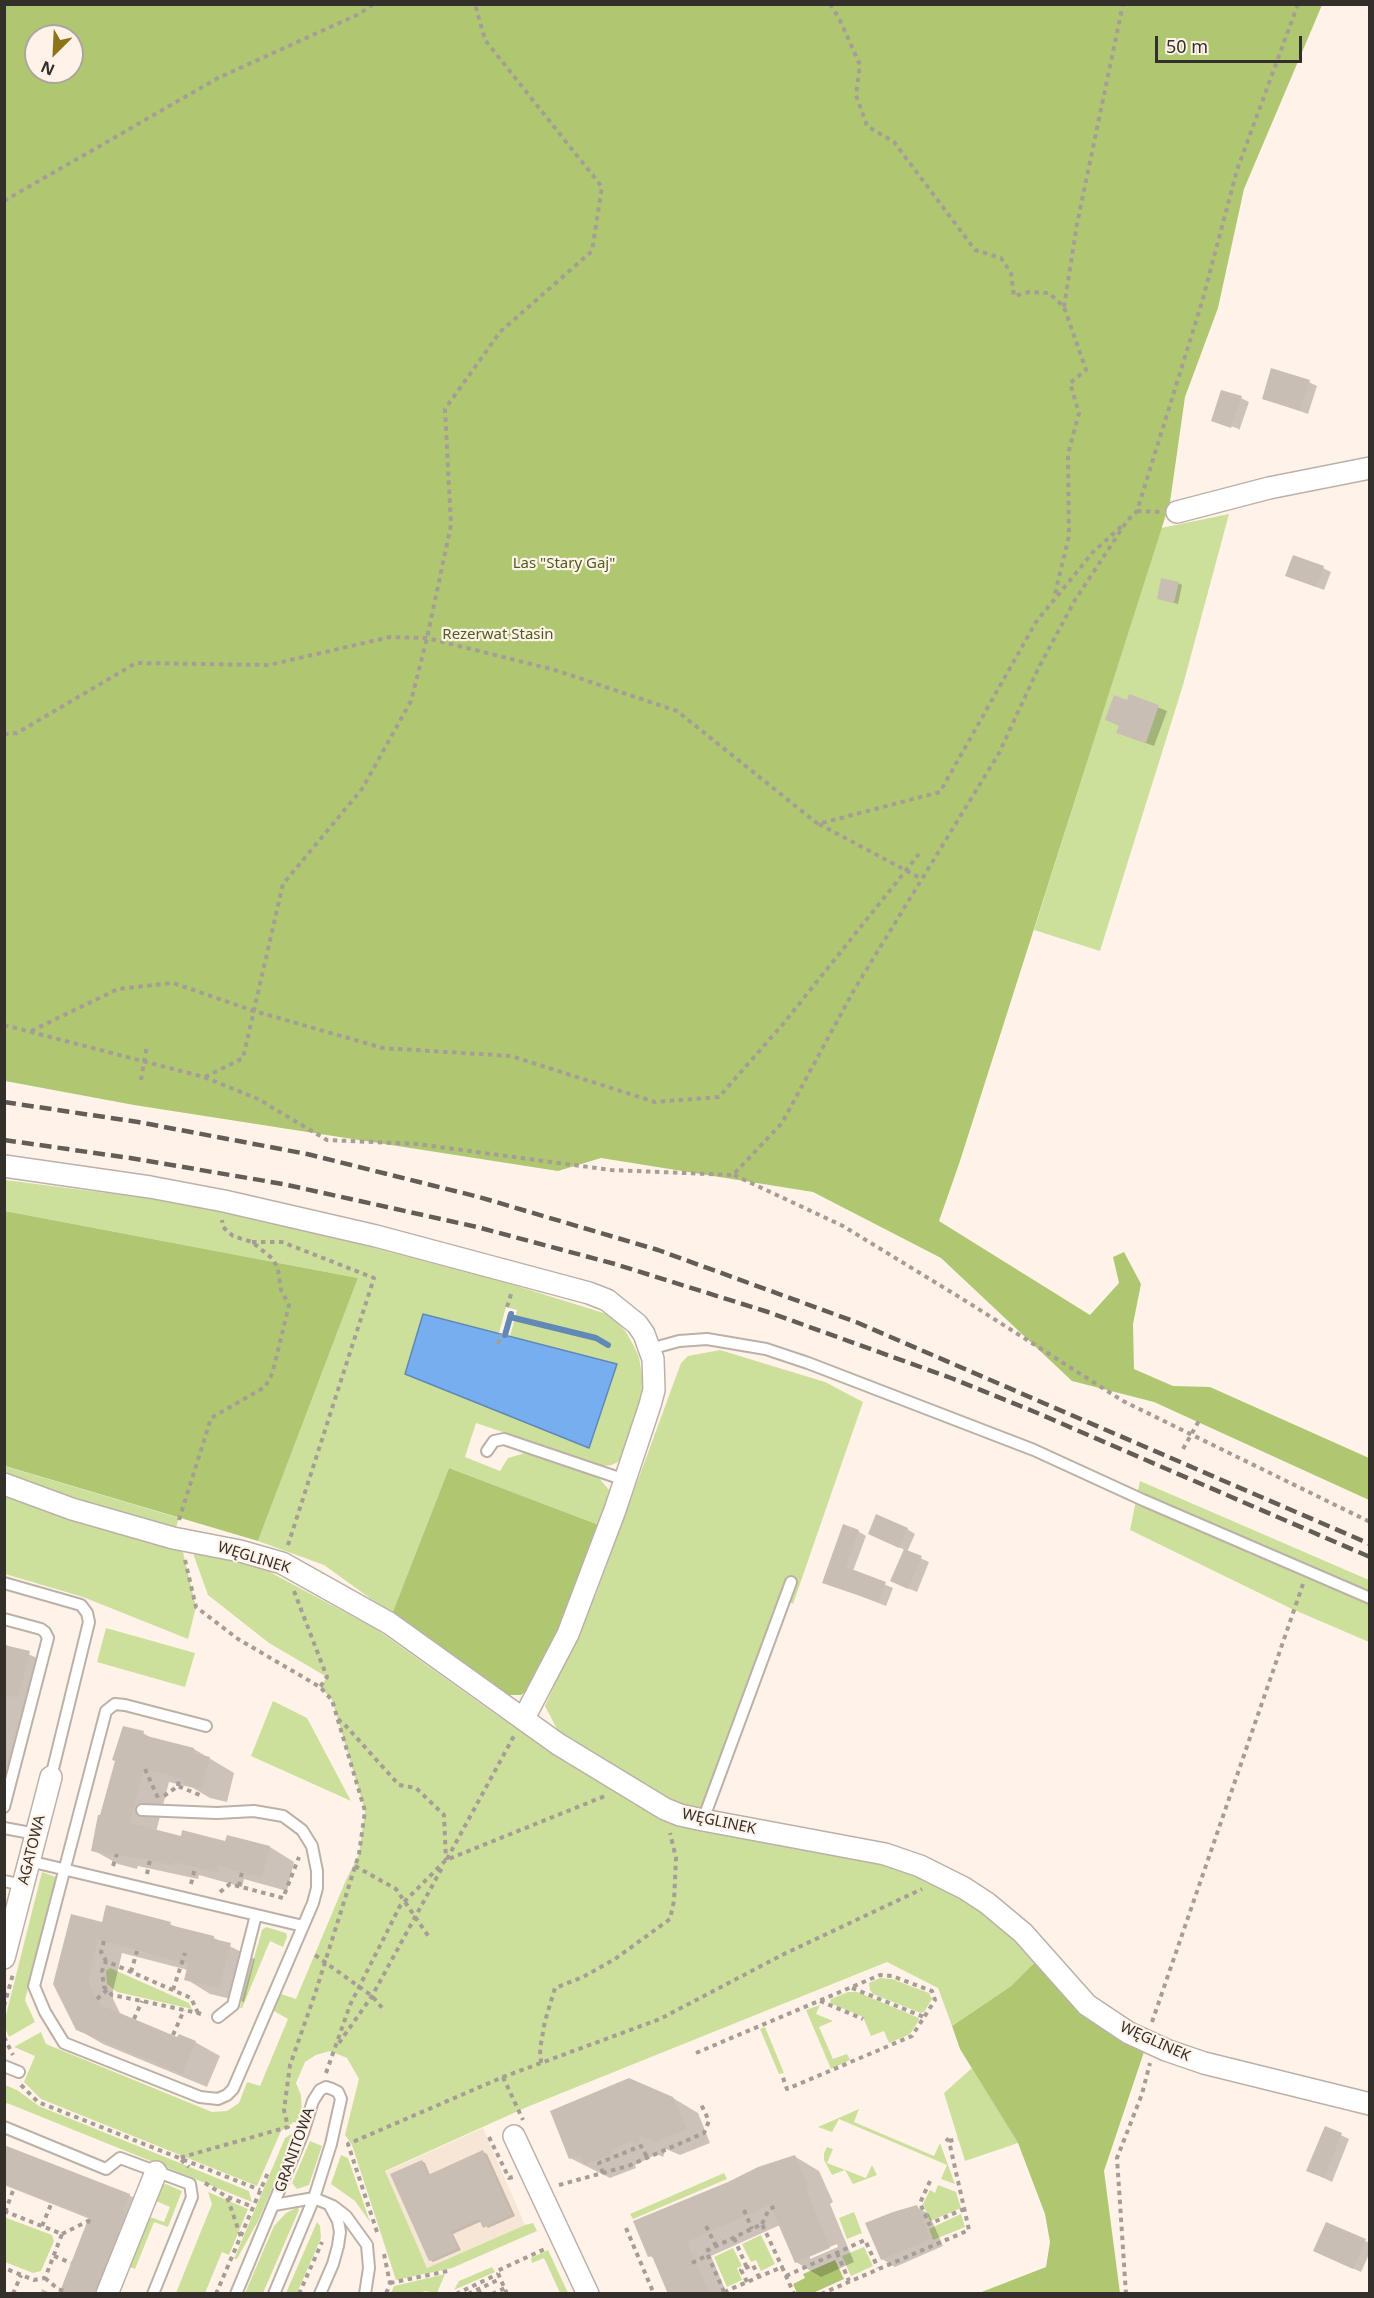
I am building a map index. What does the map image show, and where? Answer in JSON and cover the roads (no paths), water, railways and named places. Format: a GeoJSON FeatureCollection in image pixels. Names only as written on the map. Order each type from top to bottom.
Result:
{"type":"FeatureCollection","features":[{"type":"Feature","properties":{"kind":"street"},"geometry":{"type":"LineString","coordinates":[[1177,512],[1269,488],[1370,468]]}},
{"type":"Feature","properties":{"kind":"street"},"geometry":{"type":"LineString","coordinates":[[4,1166],[150,1188],[224,1202],[396,1241],[589,1293],[607,1300],[637,1324],[650,1349],[654,1365],[654,1390],[625,1480],[568,1634],[524,1718]]}},
{"type":"Feature","properties":{"kind":"street","name":"WĘGLINEK"},"geometry":{"type":"LineString","coordinates":[[4,1484],[72,1509],[173,1538],[240,1551],[282,1563],[389,1623],[558,1744],[665,1809],[703,1820],[885,1854],[920,1866],[946,1878],[987,1904],[1023,1933],[1087,2005],[1105,2019],[1155,2045],[1204,2063],[1370,2104]]}},
{"type":"Feature","properties":{"kind":"street","name":"AGATOWA"},"geometry":{"type":"LineString","coordinates":[[4,1958],[14,1883],[29,1861],[51,1777]]}},
{"type":"Feature","properties":{"kind":"street"},"geometry":{"type":"LineString","coordinates":[[514,2136],[588,2294]]}},
{"type":"Feature","properties":{"kind":"street"},"geometry":{"type":"LineString","coordinates":[[107,2294],[156,2172]]}},
{"type":"Feature","properties":{"kind":"lane"},"geometry":{"type":"LineString","coordinates":[[650,1349],[679,1341],[707,1339],[766,1349],[808,1363],[1034,1450],[1370,1598]]}},
{"type":"Feature","properties":{"kind":"lane"},"geometry":{"type":"LineString","coordinates":[[487,1451],[494,1441],[504,1439],[625,1480]]}},
{"type":"Feature","properties":{"kind":"lane"},"geometry":{"type":"LineString","coordinates":[[703,1820],[791,1582]]}},
{"type":"Feature","properties":{"kind":"lane"},"geometry":{"type":"LineString","coordinates":[[4,1583],[81,1605],[87,1613],[89,1622],[51,1777]]}},
{"type":"Feature","properties":{"kind":"lane"},"geometry":{"type":"LineString","coordinates":[[4,1619],[41,1629],[48,1638],[4,1807]]}},
{"type":"Feature","properties":{"kind":"lane"},"geometry":{"type":"LineString","coordinates":[[142,1810],[217,1813],[254,1811],[283,1816],[294,1822],[308,1837],[312,1846],[317,1871],[317,1887],[303,1926],[233,2089],[218,2099],[200,2097],[64,2043],[45,2012],[34,1986],[106,1711],[115,1704],[125,1705],[206,1726]]}},
{"type":"Feature","properties":{"kind":"lane"},"geometry":{"type":"LineString","coordinates":[[4,1828],[36,1834]]}},
{"type":"Feature","properties":{"kind":"lane"},"geometry":{"type":"LineString","coordinates":[[29,1861],[303,1926]]}},
{"type":"Feature","properties":{"kind":"lane"},"geometry":{"type":"LineString","coordinates":[[218,2017],[233,2004],[256,1915]]}},
{"type":"Feature","properties":{"kind":"lane"},"geometry":{"type":"LineString","coordinates":[[4,2067],[16,2077]]}},
{"type":"Feature","properties":{"kind":"lane","name":"GRANITOWA"},"geometry":{"type":"LineString","coordinates":[[236,2294],[303,2133],[313,2101],[320,2090],[326,2087],[339,2092],[341,2099],[337,2121],[314,2198],[273,2294]]}},
{"type":"Feature","properties":{"kind":"lane"},"geometry":{"type":"LineString","coordinates":[[4,2127],[106,2169],[120,2158],[190,2184],[192,2197],[153,2294]]}},
{"type":"Feature","properties":{"kind":"lane"},"geometry":{"type":"LineString","coordinates":[[274,2205],[314,2198],[329,2204],[345,2216],[367,2245],[369,2268],[365,2294]]}},
{"type":"Feature","properties":{"kind":"lane"},"geometry":{"type":"LineString","coordinates":[[320,2294],[333,2264],[339,2232],[338,2221],[329,2204]]}},
{"type":"Feature","properties":{"kind":"water"},"geometry":{"type":"Polygon","coordinates":[[[423,1314],[617,1364],[589,1448],[405,1374],[423,1314]]]}},
{"type":"Feature","properties":{"kind":"waterway"},"geometry":{"type":"LineString","coordinates":[[505,1335],[511,1314]]}},
{"type":"Feature","properties":{"kind":"waterway"},"geometry":{"type":"LineString","coordinates":[[510,1317],[596,1338],[608,1345]]}},
{"type":"Feature","properties":{"kind":"railway"},"geometry":{"type":"LineString","coordinates":[[4,1102],[138,1122],[307,1154],[479,1197],[658,1250],[856,1322],[1370,1544]]}},
{"type":"Feature","properties":{"kind":"railway"},"geometry":{"type":"LineString","coordinates":[[4,1140],[130,1158],[283,1184],[477,1227],[615,1264],[768,1312],[951,1378],[1370,1557]]}},
{"type":"Feature","properties":{"kind":"park label","name":"Las \"Stary Gaj\""},"geometry":{"type":"Point","coordinates":[564,564]}},
{"type":"Feature","properties":{"kind":"park label","name":"Rezerwat Stasin"},"geometry":{"type":"Point","coordinates":[498,635]}}]}
